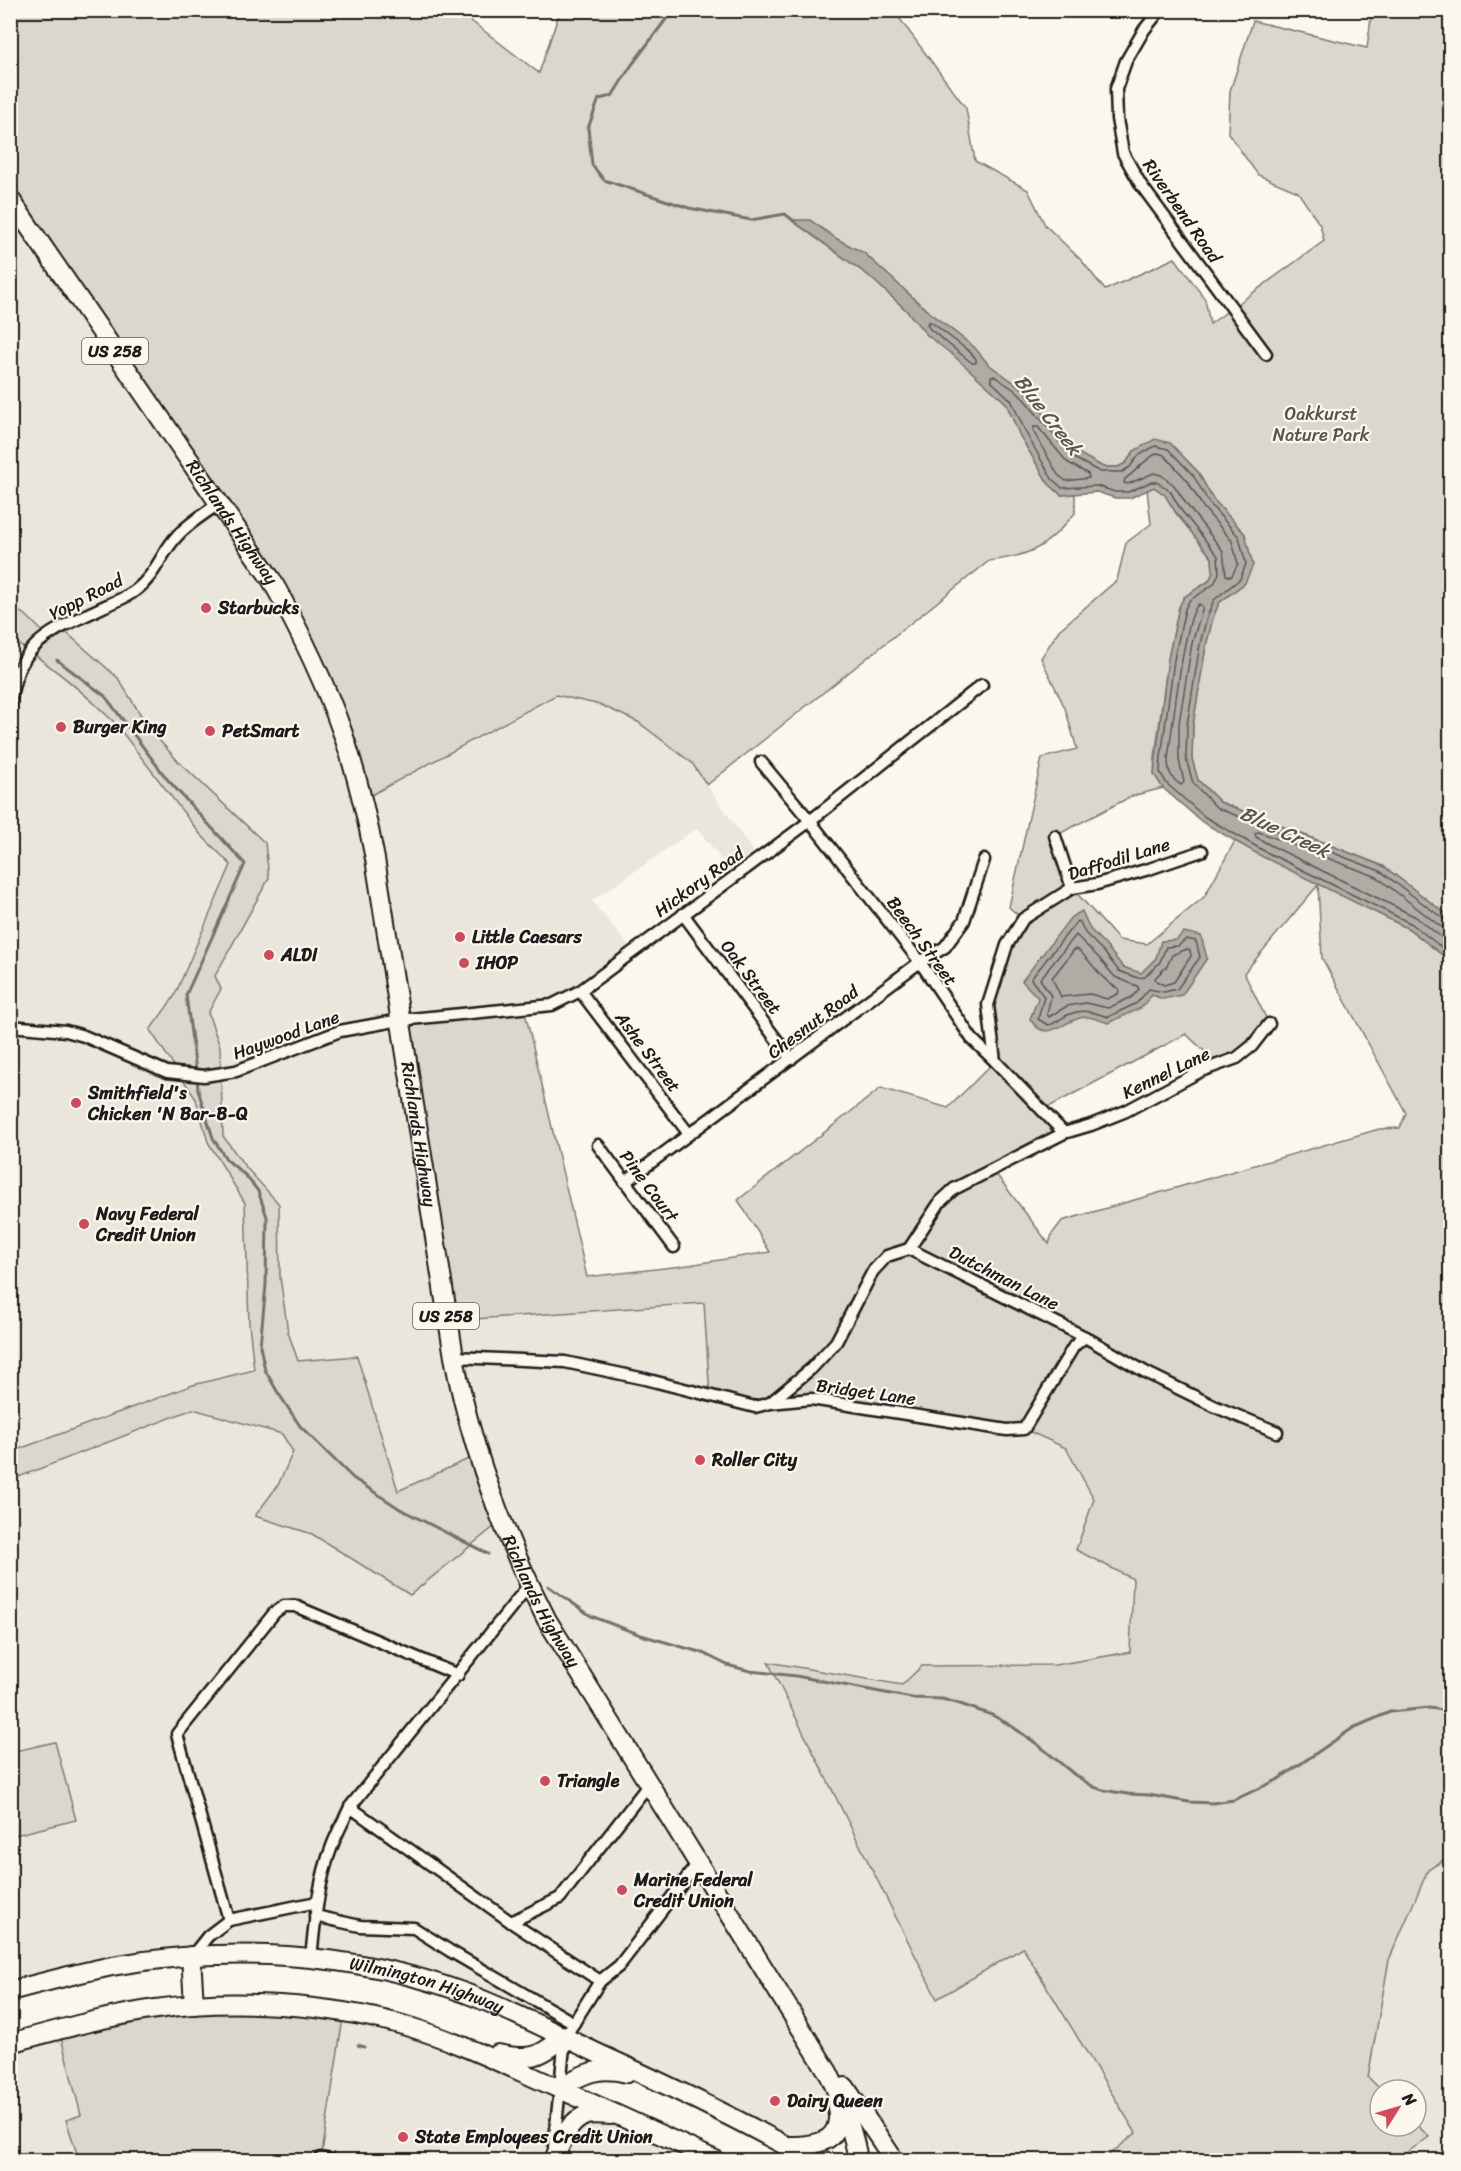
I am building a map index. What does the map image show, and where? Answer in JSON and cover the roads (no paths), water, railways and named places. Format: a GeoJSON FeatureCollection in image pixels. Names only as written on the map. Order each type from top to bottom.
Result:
{"type":"FeatureCollection","features":[{"type":"Feature","properties":{"kind":"main road","name":"Richlands Highway"},"geometry":{"type":"LineString","coordinates":[[10,200],[271,579],[329,696],[344,736],[367,819],[375,859],[454,1357],[467,1421],[477,1455],[509,1541],[529,1585],[569,1656],[828,2072],[845,2108],[855,2137],[858,2160]]}},
{"type":"Feature","properties":{"kind":"main road"},"geometry":{"type":"LineString","coordinates":[[191,1956],[194,2005]]}},
{"type":"Feature","properties":{"kind":"main road","name":"Wilmington Highway"},"geometry":{"type":"LineString","coordinates":[[10,1991],[114,1966],[191,1956],[311,1958],[410,1976],[464,1992],[516,2013],[569,2030],[659,2081],[812,2160]]}},
{"type":"Feature","properties":{"kind":"main road"},"geometry":{"type":"LineString","coordinates":[[10,2043],[82,2023],[155,2009],[194,2005],[272,2005],[317,2008],[361,2015],[404,2025],[462,2046],[715,2160]]}},
{"type":"Feature","properties":{"kind":"main road"},"geometry":{"type":"LineString","coordinates":[[462,2046],[516,2058],[540,2055],[569,2030]]}},
{"type":"Feature","properties":{"kind":"main road"},"geometry":{"type":"LineString","coordinates":[[559,2088],[593,2071],[610,2069],[659,2081]]}},
{"type":"Feature","properties":{"kind":"main road","name":"Richlands Highway"},"geometry":{"type":"LineString","coordinates":[[828,2072],[847,2089],[881,2152],[894,2160]]}},
{"type":"Feature","properties":{"kind":"main road"},"geometry":{"type":"LineString","coordinates":[[787,2146],[813,2146],[826,2140],[836,2130],[840,2117],[828,2072]]}},
{"type":"Feature","properties":{"kind":"main road"},"geometry":{"type":"LineString","coordinates":[[553,2160],[574,2122],[587,2115],[616,2115]]}},
{"type":"Feature","properties":{"kind":"street","name":"Riverbend Road"},"geometry":{"type":"LineString","coordinates":[[1160,10],[1144,30],[1126,61],[1116,89],[1117,119],[1122,153],[1141,185],[1266,354]]}},
{"type":"Feature","properties":{"kind":"street","name":"Yopp Road"},"geometry":{"type":"LineString","coordinates":[[10,706],[12,685],[29,651],[60,627],[136,590],[154,573],[175,537],[196,518],[220,503]]}},
{"type":"Feature","properties":{"kind":"street","name":"Hickory Road"},"geometry":{"type":"LineString","coordinates":[[400,1020],[552,1005],[580,991],[810,821],[982,685]]}},
{"type":"Feature","properties":{"kind":"street","name":"Beech Street"},"geometry":{"type":"LineString","coordinates":[[761,762],[920,962],[972,1039],[1064,1133]]}},
{"type":"Feature","properties":{"kind":"street"},"geometry":{"type":"LineString","coordinates":[[1055,836],[1072,888]]}},
{"type":"Feature","properties":{"kind":"street","name":"Daffodil Lane"},"geometry":{"type":"LineString","coordinates":[[996,1061],[988,1005],[1007,945],[1023,919],[1072,888],[1097,884],[1139,872],[1202,850]]}},
{"type":"Feature","properties":{"kind":"street","name":"Chesnut Road"},"geometry":{"type":"LineString","coordinates":[[625,1182],[920,962],[945,946],[964,921],[984,860]]}},
{"type":"Feature","properties":{"kind":"street","name":"Oak Street"},"geometry":{"type":"LineString","coordinates":[[683,914],[791,1059]]}},
{"type":"Feature","properties":{"kind":"street","name":"Ashe Street"},"geometry":{"type":"LineString","coordinates":[[580,991],[688,1134]]}},
{"type":"Feature","properties":{"kind":"street","name":"Haywood Lane"},"geometry":{"type":"LineString","coordinates":[[10,1026],[66,1031],[84,1036],[166,1072],[204,1076],[236,1071],[340,1031],[400,1020]]}},
{"type":"Feature","properties":{"kind":"street","name":"Kennel Lane"},"geometry":{"type":"LineString","coordinates":[[909,1249],[940,1202],[954,1189],[1064,1133],[1126,1111],[1201,1071],[1237,1059],[1252,1047],[1269,1024]]}},
{"type":"Feature","properties":{"kind":"street","name":"Pine Court"},"geometry":{"type":"LineString","coordinates":[[598,1145],[674,1246]]}},
{"type":"Feature","properties":{"kind":"street"},"geometry":{"type":"LineString","coordinates":[[770,1404],[812,1368],[836,1342],[873,1271],[887,1256],[909,1249]]}},
{"type":"Feature","properties":{"kind":"street","name":"Dutchman Lane"},"geometry":{"type":"LineString","coordinates":[[909,1249],[1085,1337],[1148,1373],[1216,1407],[1277,1432]]}},
{"type":"Feature","properties":{"kind":"street","name":"Bridget Lane"},"geometry":{"type":"LineString","coordinates":[[454,1357],[565,1362],[645,1379],[755,1407],[811,1399],[1007,1430],[1024,1429],[1074,1346],[1085,1337]]}},
{"type":"Feature","properties":{"kind":"street"},"geometry":{"type":"LineString","coordinates":[[311,1958],[317,1902],[332,1844],[350,1807],[529,1585]]}},
{"type":"Feature","properties":{"kind":"street"},"geometry":{"type":"LineString","coordinates":[[229,1920],[177,1734],[275,1612],[284,1606],[295,1606],[458,1675]]}},
{"type":"Feature","properties":{"kind":"street"},"geometry":{"type":"LineString","coordinates":[[511,1922],[560,1899],[649,1784]]}},
{"type":"Feature","properties":{"kind":"street"},"geometry":{"type":"LineString","coordinates":[[350,1807],[511,1922],[600,1981]]}},
{"type":"Feature","properties":{"kind":"street"},"geometry":{"type":"LineString","coordinates":[[553,2160],[559,2088],[569,2030],[600,1981],[621,1963],[698,1863]]}},
{"type":"Feature","properties":{"kind":"street"},"geometry":{"type":"LineString","coordinates":[[191,1956],[208,1936],[229,1920],[317,1902]]}},
{"type":"Feature","properties":{"kind":"street"},"geometry":{"type":"LineString","coordinates":[[315,1916],[360,1926],[414,1928],[569,2030]]}},
{"type":"Feature","properties":{"kind":"water"},"geometry":{"type":"Polygon","coordinates":[[[792,220],[810,220],[837,239],[864,253],[931,314],[974,347],[988,364],[1023,389],[1076,452],[1103,467],[1118,467],[1126,463],[1134,451],[1155,439],[1170,443],[1198,472],[1213,499],[1245,534],[1253,565],[1245,583],[1219,603],[1213,618],[1193,725],[1192,759],[1198,780],[1220,802],[1383,866],[1450,917],[1450,961],[1409,929],[1263,857],[1202,822],[1163,788],[1154,774],[1168,659],[1179,607],[1184,597],[1209,581],[1213,572],[1212,558],[1176,513],[1165,495],[1154,487],[1130,498],[1115,498],[1097,492],[1061,495],[1048,483],[1020,436],[1006,403],[927,335],[906,310],[869,276],[792,220]]]}},
{"type":"Feature","properties":{"kind":"water"},"geometry":{"type":"Polygon","coordinates":[[[1082,911],[1090,929],[1123,967],[1141,973],[1156,958],[1161,941],[1176,940],[1184,932],[1201,936],[1207,958],[1182,995],[1163,999],[1152,995],[1141,1008],[1108,1023],[1085,1017],[1056,1029],[1043,1030],[1036,1027],[1030,1019],[1038,998],[1022,981],[1071,917],[1082,911]]]}},
{"type":"Feature","properties":{"kind":"waterway","name":"Blue Creek"},"geometry":{"type":"LineString","coordinates":[[673,10],[631,66],[612,96],[599,99],[588,128],[592,165],[604,180],[689,208],[751,220],[785,214],[794,221]]}},
{"type":"Feature","properties":{"kind":"waterway"},"geometry":{"type":"LineString","coordinates":[[57,660],[105,696],[167,779],[245,864],[186,995],[196,1071]]}},
{"type":"Feature","properties":{"kind":"waterway"},"geometry":{"type":"LineString","coordinates":[[197,1078],[198,1090],[213,1138],[226,1159],[246,1176],[258,1191],[267,1217],[266,1285],[260,1346],[265,1370],[277,1391],[300,1426],[353,1478],[400,1509],[488,1554]]}},
{"type":"Feature","properties":{"kind":"waterway"},"geometry":{"type":"LineString","coordinates":[[548,1586],[591,1616],[641,1635],[703,1653],[727,1665],[750,1671],[796,1676],[912,1698],[942,1699],[992,1715],[1037,1744],[1075,1775],[1094,1787],[1128,1794],[1189,1802],[1213,1803],[1234,1800],[1277,1780],[1353,1728],[1390,1712],[1429,1708],[1450,1711]]}},
{"type":"Feature","properties":{"kind":"waterway"},"geometry":{"type":"LineString","coordinates":[[358,2045],[364,2047]]}},
{"type":"Feature","properties":{"kind":"place","name":"Starbucks"},"geometry":{"type":"Point","coordinates":[206,608]}},
{"type":"Feature","properties":{"kind":"place","name":"Burger King"},"geometry":{"type":"Point","coordinates":[61,727]}},
{"type":"Feature","properties":{"kind":"place","name":"PetSmart"},"geometry":{"type":"Point","coordinates":[210,731]}},
{"type":"Feature","properties":{"kind":"place","name":"Little Caesars"},"geometry":{"type":"Point","coordinates":[460,937]}},
{"type":"Feature","properties":{"kind":"place","name":"ALDI"},"geometry":{"type":"Point","coordinates":[269,955]}},
{"type":"Feature","properties":{"kind":"place","name":"IHOP"},"geometry":{"type":"Point","coordinates":[464,963]}},
{"type":"Feature","properties":{"kind":"place","name":"Smithfield's Chicken 'N Bar-B-Q"},"geometry":{"type":"Point","coordinates":[76,1103]}},
{"type":"Feature","properties":{"kind":"place","name":"Navy Federal Credit Union"},"geometry":{"type":"Point","coordinates":[84,1224]}},
{"type":"Feature","properties":{"kind":"place","name":"Roller City"},"geometry":{"type":"Point","coordinates":[700,1460]}},
{"type":"Feature","properties":{"kind":"place","name":"Triangle"},"geometry":{"type":"Point","coordinates":[545,1781]}},
{"type":"Feature","properties":{"kind":"place","name":"Marine Federal Credit Union"},"geometry":{"type":"Point","coordinates":[622,1890]}},
{"type":"Feature","properties":{"kind":"place","name":"Dairy Queen"},"geometry":{"type":"Point","coordinates":[775,2101]}},
{"type":"Feature","properties":{"kind":"place","name":"State Employees Credit Union"},"geometry":{"type":"Point","coordinates":[403,2137]}},
{"type":"Feature","properties":{"kind":"park label","name":"Oakkurst Nature Park"},"geometry":{"type":"Point","coordinates":[1321,424]}}]}
